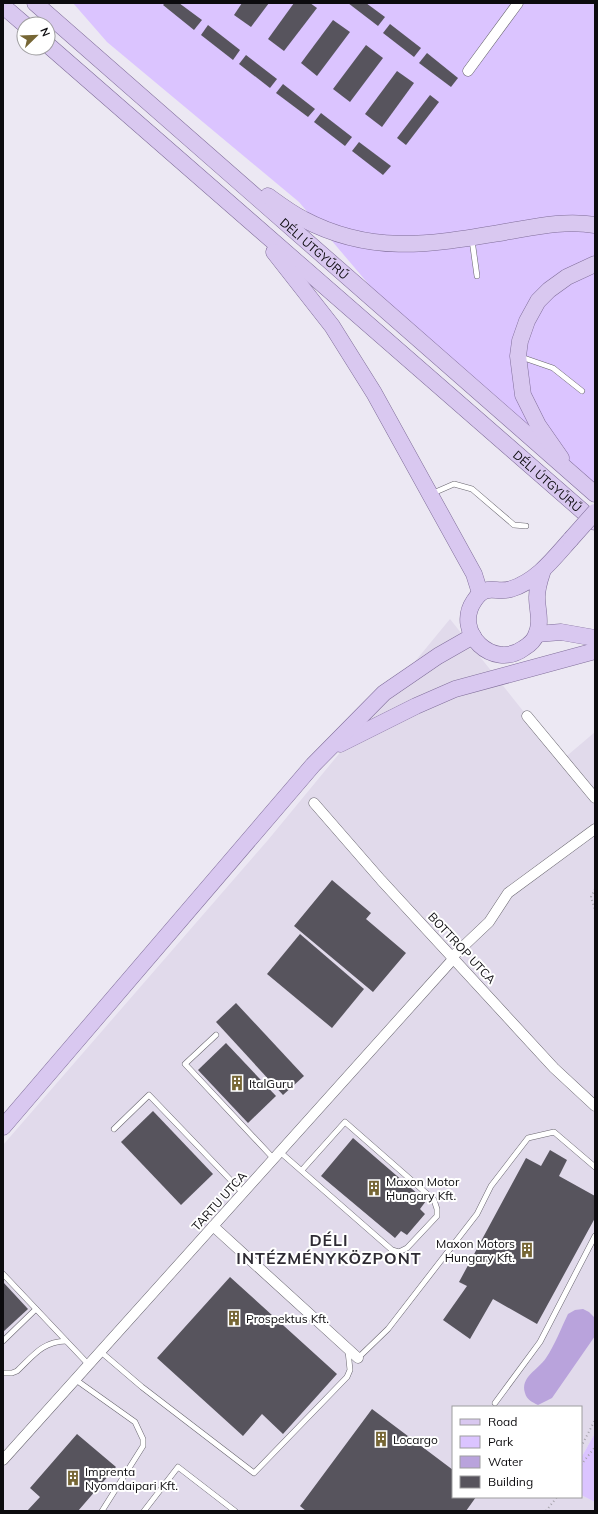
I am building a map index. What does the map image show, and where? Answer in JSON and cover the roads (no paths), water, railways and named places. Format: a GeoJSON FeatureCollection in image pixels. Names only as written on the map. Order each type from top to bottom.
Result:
{"type":"FeatureCollection","features":[{"type":"Feature","properties":{"kind":"main road","name":"DÉLI ÚTGYŰRŰ"},"geometry":{"type":"LineString","coordinates":[[35,3],[595,494]]}},
{"type":"Feature","properties":{"kind":"main road"},"geometry":{"type":"LineString","coordinates":[[3,6],[16,17]]}},
{"type":"Feature","properties":{"kind":"main road","name":"DÉLI ÚTGYŰRŰ"},"geometry":{"type":"LineString","coordinates":[[56,52],[595,522]]}},
{"type":"Feature","properties":{"kind":"main road"},"geometry":{"type":"LineString","coordinates":[[232,175],[303,219],[352,238],[397,245],[423,244],[562,223],[595,225]]}},
{"type":"Feature","properties":{"kind":"main road"},"geometry":{"type":"LineString","coordinates":[[252,222],[332,326],[374,393],[474,574],[480,593]]}},
{"type":"Feature","properties":{"kind":"main road"},"geometry":{"type":"LineString","coordinates":[[583,483],[563,461],[538,425],[523,395],[518,356],[527,320],[538,301],[549,290],[567,277],[595,264]]}},
{"type":"Feature","properties":{"kind":"main road"},"geometry":{"type":"LineString","coordinates":[[543,570],[537,590],[540,620],[537,634],[533,641],[523,649],[508,655],[487,651],[480,646],[473,636],[469,623],[470,609],[480,593],[489,590],[510,589],[532,578],[543,570],[595,512]]}},
{"type":"Feature","properties":{"kind":"main road"},"geometry":{"type":"LineString","coordinates":[[537,634],[561,632],[595,638]]}},
{"type":"Feature","properties":{"kind":"main road"},"geometry":{"type":"LineString","coordinates":[[3,1127],[298,782],[384,693],[438,656],[473,636]]}},
{"type":"Feature","properties":{"kind":"main road"},"geometry":{"type":"LineString","coordinates":[[332,748],[416,706],[455,689],[595,651]]}},
{"type":"Feature","properties":{"kind":"street"},"geometry":{"type":"LineString","coordinates":[[468,71],[518,3]]}},
{"type":"Feature","properties":{"kind":"street"},"geometry":{"type":"LineString","coordinates":[[527,716],[595,798]]}},
{"type":"Feature","properties":{"kind":"street","name":"BOTTROP UTCA"},"geometry":{"type":"LineString","coordinates":[[314,803],[381,880],[554,1068],[595,1106]]}},
{"type":"Feature","properties":{"kind":"street","name":"TARTU UTCA"},"geometry":{"type":"LineString","coordinates":[[3,1460],[90,1365],[453,958],[489,922],[508,893],[595,829]]}},
{"type":"Feature","properties":{"kind":"street"},"geometry":{"type":"LineString","coordinates":[[214,1226],[358,1358]]}},
{"type":"Feature","properties":{"kind":"lane"},"geometry":{"type":"LineString","coordinates":[[472,237],[477,276]]}},
{"type":"Feature","properties":{"kind":"lane"},"geometry":{"type":"LineString","coordinates":[[518,356],[553,368],[582,391]]}},
{"type":"Feature","properties":{"kind":"lane"},"geometry":{"type":"LineString","coordinates":[[430,494],[454,484],[472,489],[514,525],[526,526]]}},
{"type":"Feature","properties":{"kind":"lane"},"geometry":{"type":"LineString","coordinates":[[216,1035],[185,1064],[277,1155],[302,1170],[392,1250],[399,1252],[407,1248],[437,1216],[437,1209],[434,1200],[345,1122],[302,1170]]}},
{"type":"Feature","properties":{"kind":"lane"},"geometry":{"type":"LineString","coordinates":[[114,1129],[149,1095],[243,1193]]}},
{"type":"Feature","properties":{"kind":"lane"},"geometry":{"type":"LineString","coordinates":[[358,1358],[388,1328],[477,1214],[490,1186],[528,1138],[554,1132],[595,1167]]}},
{"type":"Feature","properties":{"kind":"lane"},"geometry":{"type":"LineString","coordinates":[[495,1403],[540,1342],[595,1236]]}},
{"type":"Feature","properties":{"kind":"lane"},"geometry":{"type":"LineString","coordinates":[[3,1274],[90,1365]]}},
{"type":"Feature","properties":{"kind":"lane"},"geometry":{"type":"LineString","coordinates":[[3,1341],[36,1309]]}},
{"type":"Feature","properties":{"kind":"lane"},"geometry":{"type":"LineString","coordinates":[[3,1373],[12,1373],[17,1371],[43,1346],[49,1343],[66,1341]]}},
{"type":"Feature","properties":{"kind":"lane"},"geometry":{"type":"LineString","coordinates":[[101,1352],[142,1387],[254,1473],[347,1377],[350,1370],[348,1348]]}},
{"type":"Feature","properties":{"kind":"lane"},"geometry":{"type":"LineString","coordinates":[[76,1380],[135,1422],[143,1439],[143,1446],[102,1511]]}},
{"type":"Feature","properties":{"kind":"lane"},"geometry":{"type":"LineString","coordinates":[[144,1511],[178,1467],[235,1511]]}},
{"type":"Feature","properties":{"kind":"water"},"geometry":{"type":"Polygon","coordinates":[[[583,1309],[595,1318],[595,1336],[552,1398],[538,1405],[527,1397],[524,1387],[525,1382],[549,1353],[568,1314],[575,1310],[583,1309]]]}},
{"type":"Feature","properties":{"kind":"place","name":"ItalGuru"},"geometry":{"type":"Point","coordinates":[237,1083]}},
{"type":"Feature","properties":{"kind":"place","name":"Maxon Motor Hungary Kft."},"geometry":{"type":"Point","coordinates":[374,1188]}},
{"type":"Feature","properties":{"kind":"place","name":"Maxon Motors Hungary Kft."},"geometry":{"type":"Point","coordinates":[527,1250]}},
{"type":"Feature","properties":{"kind":"place","name":"Prospektus Kft."},"geometry":{"type":"Point","coordinates":[234,1318]}},
{"type":"Feature","properties":{"kind":"place","name":"Locargo"},"geometry":{"type":"Point","coordinates":[381,1439]}},
{"type":"Feature","properties":{"kind":"place","name":"Imprenta Nyomdaipari Kft."},"geometry":{"type":"Point","coordinates":[73,1478]}},
{"type":"Feature","properties":{"kind":"district","name":"DÉLI INTÉZMÉNYKÖZPONT"},"geometry":{"type":"Point","coordinates":[329,1249]}}]}
